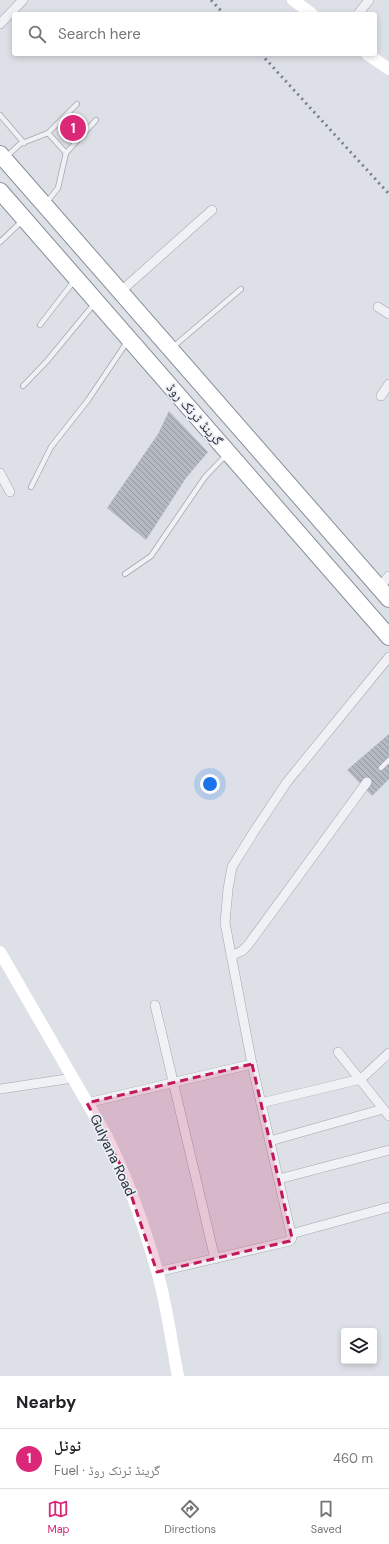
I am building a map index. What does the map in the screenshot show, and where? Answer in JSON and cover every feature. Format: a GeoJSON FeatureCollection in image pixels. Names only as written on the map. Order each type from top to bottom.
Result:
{"type":"FeatureCollection","features":[{"type":"Feature","properties":{"kind":"highway","name":"گرینڈ ٹرنک روڈ"},"geometry":{"type":"LineString","coordinates":[[2,156],[120,292],[386,588]]}},
{"type":"Feature","properties":{"kind":"highway","name":"گرینڈ ٹرنک روڈ"},"geometry":{"type":"LineString","coordinates":[[0,191],[389,637]]}},
{"type":"Feature","properties":{"kind":"highway"},"geometry":{"type":"LineString","coordinates":[[361,605],[386,588]]}},
{"type":"Feature","properties":{"kind":"main road"},"geometry":{"type":"LineString","coordinates":[[293,0],[309,12]]}},
{"type":"Feature","properties":{"kind":"main road"},"geometry":{"type":"LineString","coordinates":[[370,56],[389,69]]}},
{"type":"Feature","properties":{"kind":"main road","name":"Gulyana Road"},"geometry":{"type":"LineString","coordinates":[[0,952],[88,1103],[122,1168],[135,1201],[157,1272],[178,1376]]}},
{"type":"Feature","properties":{"kind":"street"},"geometry":{"type":"LineString","coordinates":[[0,24],[23,0]]}},
{"type":"Feature","properties":{"kind":"street"},"geometry":{"type":"LineString","coordinates":[[360,12],[369,0]]}},
{"type":"Feature","properties":{"kind":"street"},"geometry":{"type":"LineString","coordinates":[[120,292],[212,210]]}},
{"type":"Feature","properties":{"kind":"street"},"geometry":{"type":"LineString","coordinates":[[378,307],[389,314]]}},
{"type":"Feature","properties":{"kind":"street"},"geometry":{"type":"LineString","coordinates":[[382,396],[389,384]]}},
{"type":"Feature","properties":{"kind":"street"},"geometry":{"type":"LineString","coordinates":[[0,473],[10,492]]}},
{"type":"Feature","properties":{"kind":"street"},"geometry":{"type":"LineString","coordinates":[[157,1272],[290,1241],[292,1238],[252,1064],[231,956],[225,923],[228,889],[232,867],[287,782],[389,658]]}},
{"type":"Feature","properties":{"kind":"street"},"geometry":{"type":"LineString","coordinates":[[231,956],[242,951],[248,945],[367,782]]}},
{"type":"Feature","properties":{"kind":"street"},"geometry":{"type":"LineString","coordinates":[[155,1005],[215,1259]]}},
{"type":"Feature","properties":{"kind":"street"},"geometry":{"type":"LineString","coordinates":[[270,1140],[386,1113],[361,1079],[338,1052]]}},
{"type":"Feature","properties":{"kind":"street"},"geometry":{"type":"LineString","coordinates":[[261,1103],[361,1079],[389,1053]]}},
{"type":"Feature","properties":{"kind":"street"},"geometry":{"type":"LineString","coordinates":[[88,1103],[252,1064]]}},
{"type":"Feature","properties":{"kind":"street"},"geometry":{"type":"LineString","coordinates":[[0,1089],[73,1078]]}},
{"type":"Feature","properties":{"kind":"street"},"geometry":{"type":"LineString","coordinates":[[279,1178],[389,1150]]}},
{"type":"Feature","properties":{"kind":"street"},"geometry":{"type":"LineString","coordinates":[[291,1234],[389,1207]]}},
{"type":"Feature","properties":{"kind":"lane"},"geometry":{"type":"LineString","coordinates":[[2,156],[20,144],[48,133],[77,104]]}},
{"type":"Feature","properties":{"kind":"lane"},"geometry":{"type":"LineString","coordinates":[[0,115],[24,143]]}},
{"type":"Feature","properties":{"kind":"lane"},"geometry":{"type":"LineString","coordinates":[[45,205],[58,188],[66,153],[96,120]]}},
{"type":"Feature","properties":{"kind":"lane"},"geometry":{"type":"LineString","coordinates":[[48,133],[66,153]]}},
{"type":"Feature","properties":{"kind":"lane"},"geometry":{"type":"LineString","coordinates":[[0,242],[24,218]]}},
{"type":"Feature","properties":{"kind":"lane"},"geometry":{"type":"LineString","coordinates":[[40,325],[76,278]]}},
{"type":"Feature","properties":{"kind":"lane"},"geometry":{"type":"LineString","coordinates":[[171,349],[241,289]]}},
{"type":"Feature","properties":{"kind":"lane"},"geometry":{"type":"LineString","coordinates":[[23,386],[47,361],[96,301]]}},
{"type":"Feature","properties":{"kind":"lane"},"geometry":{"type":"LineString","coordinates":[[31,487],[50,447],[88,400],[130,339]]}},
{"type":"Feature","properties":{"kind":"lane"},"geometry":{"type":"LineString","coordinates":[[125,574],[150,556],[205,477],[228,453]]}},
{"type":"Feature","properties":{"kind":"lane"},"geometry":{"type":"LineString","coordinates":[[382,768],[389,760]]}},
{"type":"Feature","properties":{"kind":"highlighted area"},"geometry":{"type":"Polygon","coordinates":[[[252,1064],[292,1238],[290,1241],[157,1272],[122,1168],[87,1103],[252,1064]]]}},
{"type":"Feature","properties":{"kind":"building"},"geometry":{"type":"Polygon","coordinates":[[[169,411],[208,452],[186,478],[146,540],[107,508],[158,434],[169,411]]]}},
{"type":"Feature","properties":{"kind":"building"},"geometry":{"type":"Polygon","coordinates":[[[389,734],[389,779],[372,796],[347,770],[389,734]]]}},
{"type":"Feature","properties":{"kind":"railway"},"geometry":{"type":"LineString","coordinates":[[211,0],[222,12]]}},
{"type":"Feature","properties":{"kind":"railway"},"geometry":{"type":"LineString","coordinates":[[263,56],[389,194]]}},
{"type":"Feature","properties":{"kind":"place","name":"ٹوٹل"},"geometry":{"type":"Point","coordinates":[73,128]}}]}
